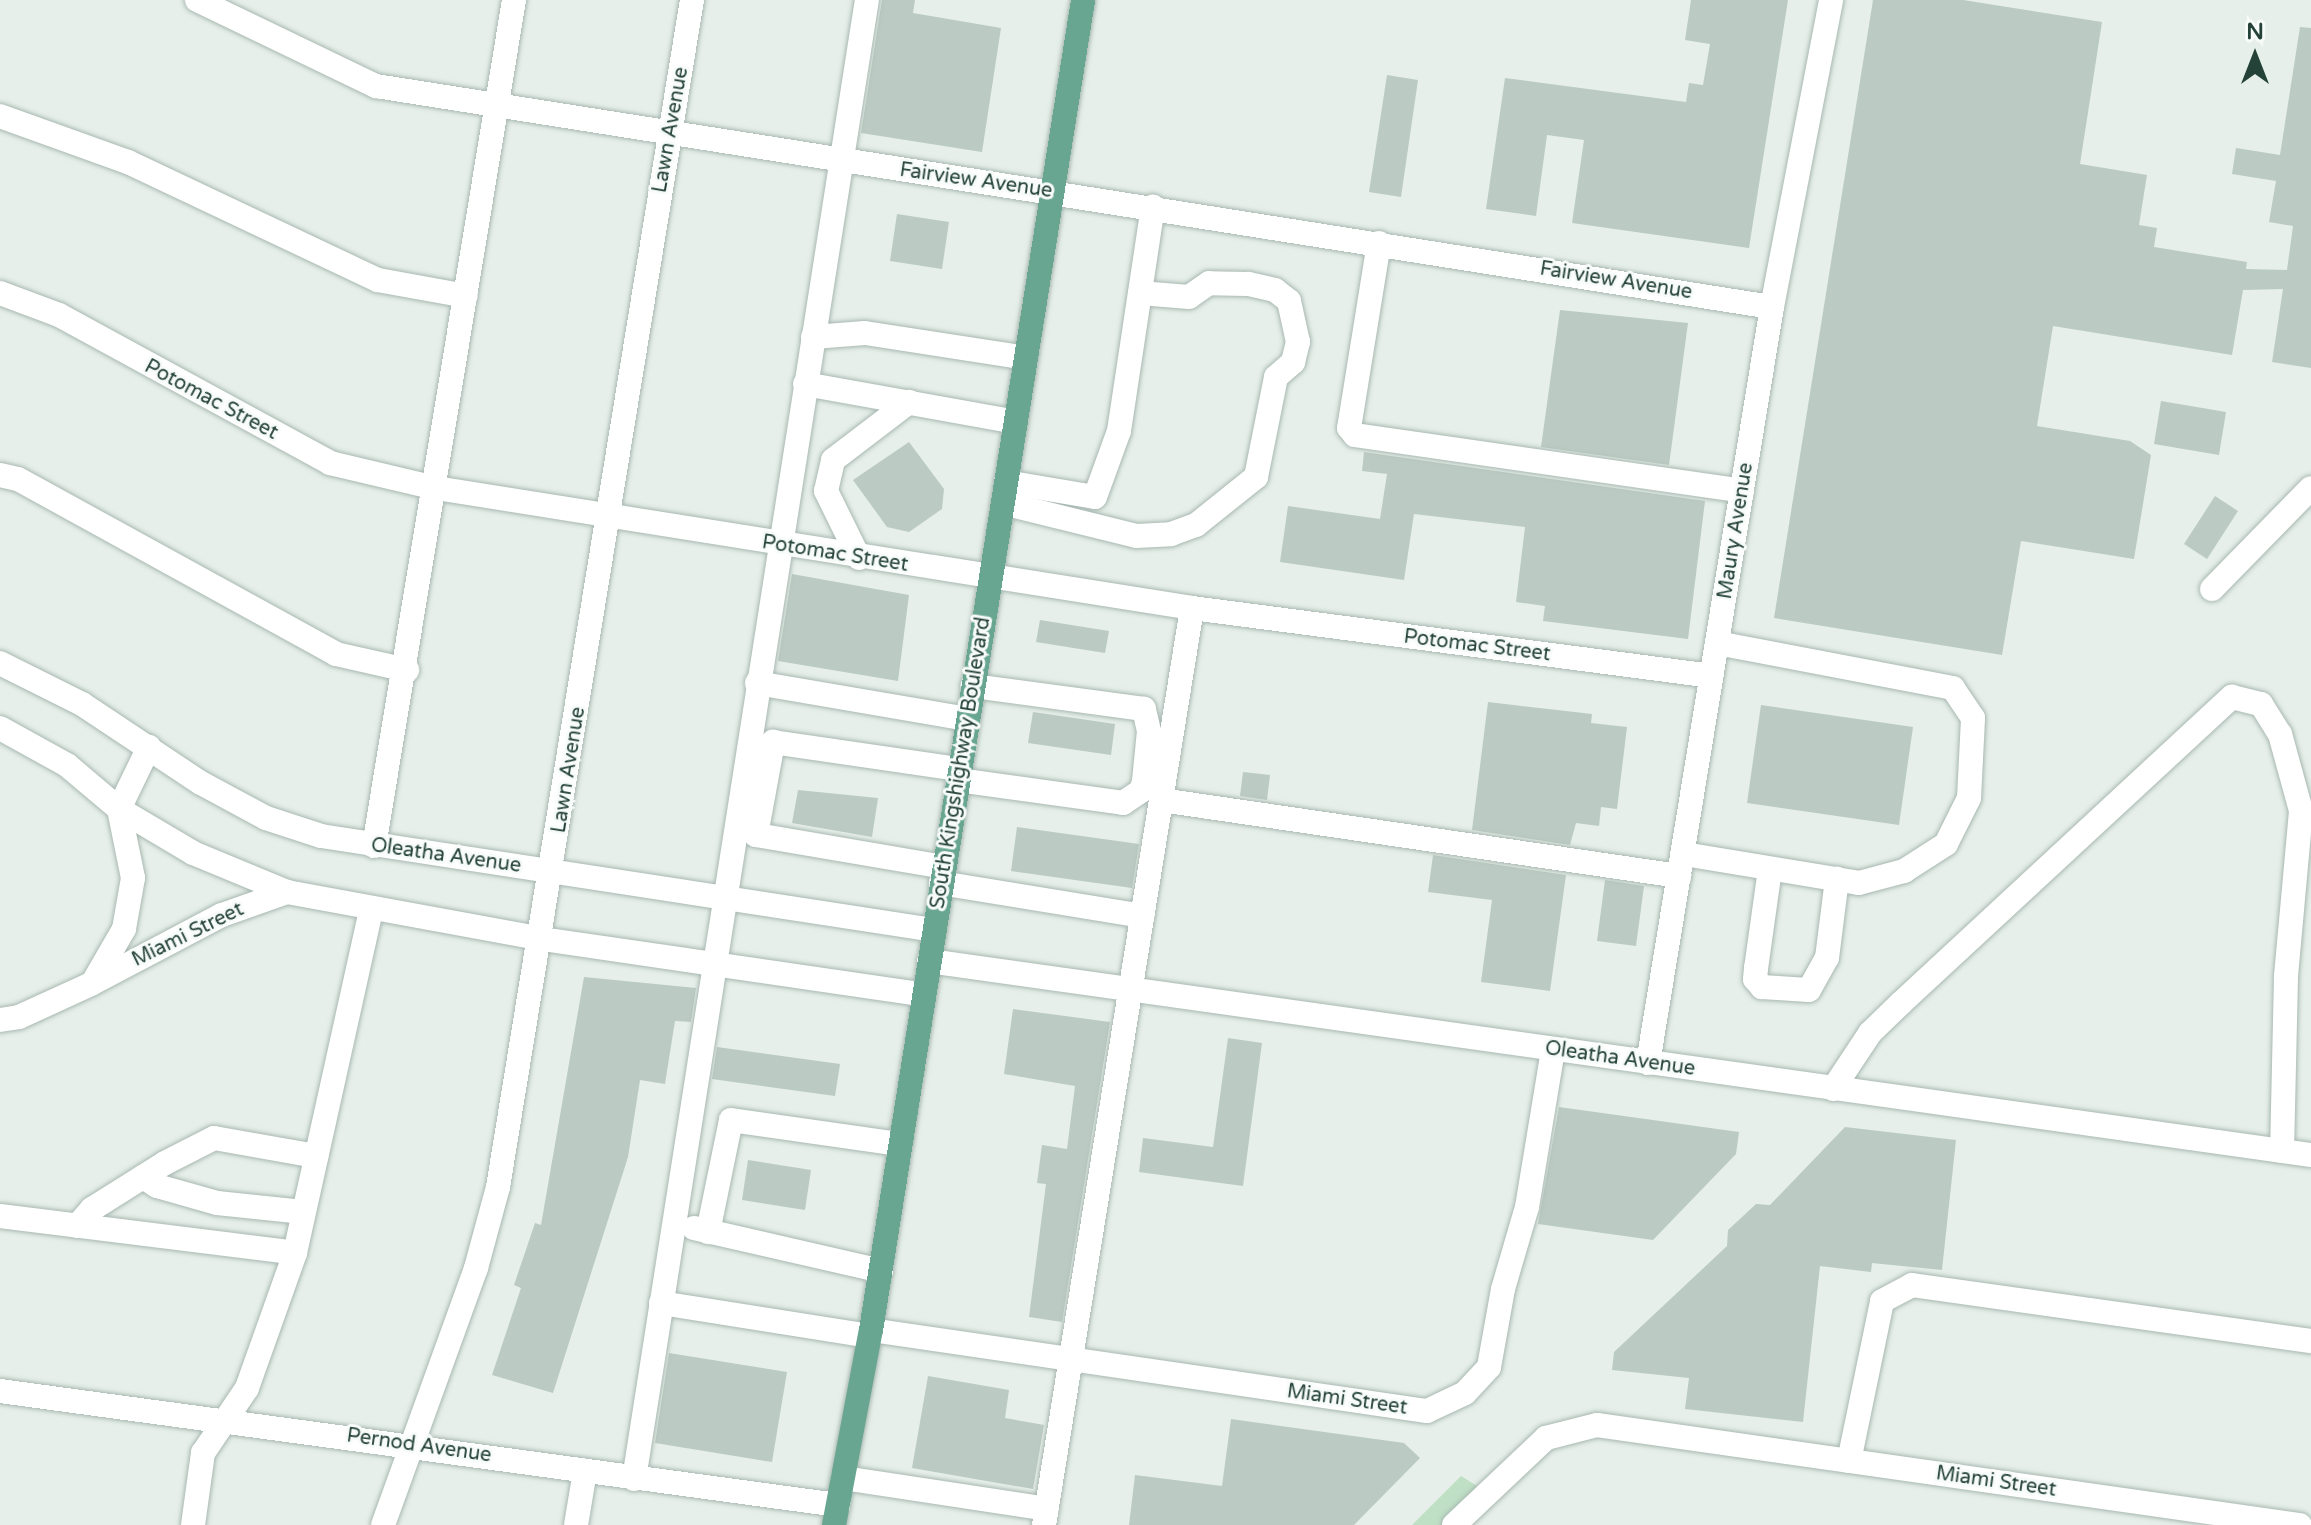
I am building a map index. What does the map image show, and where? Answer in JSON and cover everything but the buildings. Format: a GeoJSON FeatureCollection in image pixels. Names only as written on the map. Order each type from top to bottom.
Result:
{"type":"FeatureCollection","features":[{"type":"Feature","properties":{"kind":"main road","name":"South Kingshighway Boulevard"},"geometry":{"type":"LineString","coordinates":[[836,1515],[881,1271],[1083,0]]}},
{"type":"Feature","properties":{"kind":"street","name":"Fairview Avenue"},"geometry":{"type":"LineString","coordinates":[[197,0],[376,86],[498,108],[1153,207],[1772,307]]}},
{"type":"Feature","properties":{"kind":"street"},"geometry":{"type":"LineString","coordinates":[[374,846],[407,670],[514,0]]}},
{"type":"Feature","properties":{"kind":"street","name":"Lawn Avenue"},"geometry":{"type":"LineString","coordinates":[[383,1525],[476,1268],[498,1187],[542,939],[610,517],[636,325],[672,134],[692,0]]}},
{"type":"Feature","properties":{"kind":"street"},"geometry":{"type":"LineString","coordinates":[[634,1479],[712,964],[867,0]]}},
{"type":"Feature","properties":{"kind":"street","name":"Maury Avenue"},"geometry":{"type":"LineString","coordinates":[[1648,1063],[1772,307],[1831,0]]}},
{"type":"Feature","properties":{"kind":"street"},"geometry":{"type":"LineString","coordinates":[[0,116],[128,162],[378,280],[466,296]]}},
{"type":"Feature","properties":{"kind":"street"},"geometry":{"type":"LineString","coordinates":[[1004,492],[1095,497],[1119,431],[1153,207]]}},
{"type":"Feature","properties":{"kind":"street"},"geometry":{"type":"LineString","coordinates":[[1379,243],[1349,428],[1355,435],[1742,491]]}},
{"type":"Feature","properties":{"kind":"street"},"geometry":{"type":"LineString","coordinates":[[1004,492],[1136,536],[1171,534],[1196,525],[1256,477],[1276,377],[1293,362],[1298,342],[1289,301],[1275,290],[1248,284],[1209,283],[1189,297],[1140,293]]}},
{"type":"Feature","properties":{"kind":"street","name":"Potomac Street"},"geometry":{"type":"LineString","coordinates":[[0,293],[59,315],[330,463],[436,488],[780,546],[1192,608],[1712,676]]}},
{"type":"Feature","properties":{"kind":"street"},"geometry":{"type":"LineString","coordinates":[[813,337],[865,333],[1026,358]]}},
{"type":"Feature","properties":{"kind":"street"},"geometry":{"type":"LineString","coordinates":[[805,384],[1016,422]]}},
{"type":"Feature","properties":{"kind":"street"},"geometry":{"type":"LineString","coordinates":[[859,558],[826,491],[833,460],[909,402]]}},
{"type":"Feature","properties":{"kind":"street"},"geometry":{"type":"LineString","coordinates":[[0,475],[18,479],[336,654],[407,670]]}},
{"type":"Feature","properties":{"kind":"street"},"geometry":{"type":"LineString","coordinates":[[2212,589],[2311,488]]}},
{"type":"Feature","properties":{"kind":"street"},"geometry":{"type":"LineString","coordinates":[[843,1478],[1046,1517],[1192,608]]}},
{"type":"Feature","properties":{"kind":"street"},"geometry":{"type":"LineString","coordinates":[[1161,800],[1681,865],[1770,869],[1859,883],[1904,871],[1946,844],[1969,798],[1973,718],[1953,688],[1717,643]]}},
{"type":"Feature","properties":{"kind":"street","name":"Oleatha Avenue"},"geometry":{"type":"LineString","coordinates":[[0,663],[82,704],[266,818],[374,846],[934,930]]}},
{"type":"Feature","properties":{"kind":"street"},"geometry":{"type":"LineString","coordinates":[[757,683],[968,719]]}},
{"type":"Feature","properties":{"kind":"street"},"geometry":{"type":"LineString","coordinates":[[973,686],[1135,706],[1148,717],[1141,791],[1123,803],[856,754],[773,742],[756,835],[842,849],[942,875],[1142,916]]}},
{"type":"Feature","properties":{"kind":"street"},"geometry":{"type":"LineString","coordinates":[[1833,1089],[1870,1033],[2232,697],[2261,704],[2280,734],[2301,811],[2286,977],[2282,1151]]}},
{"type":"Feature","properties":{"kind":"street"},"geometry":{"type":"LineString","coordinates":[[0,728],[89,780],[119,809],[193,853],[287,892],[542,939],[924,995]]}},
{"type":"Feature","properties":{"kind":"street"},"geometry":{"type":"LineString","coordinates":[[119,809],[149,747]]}},
{"type":"Feature","properties":{"kind":"street","name":"Miami Street"},"geometry":{"type":"LineString","coordinates":[[91,984],[124,929],[129,901],[130,850],[119,809]]}},
{"type":"Feature","properties":{"kind":"street"},"geometry":{"type":"LineString","coordinates":[[1770,869],[1756,968],[1762,987],[1809,990],[1827,958],[1837,879]]}},
{"type":"Feature","properties":{"kind":"street","name":"Miami Street"},"geometry":{"type":"LineString","coordinates":[[0,1020],[19,1017],[91,984],[222,915],[287,892]]}},
{"type":"Feature","properties":{"kind":"street"},"geometry":{"type":"LineString","coordinates":[[193,1525],[203,1453],[247,1388],[295,1253],[371,909]]}},
{"type":"Feature","properties":{"kind":"street","name":"Oleatha Avenue"},"geometry":{"type":"LineString","coordinates":[[929,961],[2311,1155]]}},
{"type":"Feature","properties":{"kind":"street","name":"Miami Street"},"geometry":{"type":"LineString","coordinates":[[661,1303],[1427,1411],[1465,1393],[1489,1367],[1503,1289],[1527,1207],[1553,1050]]}},
{"type":"Feature","properties":{"kind":"street"},"geometry":{"type":"LineString","coordinates":[[708,1232],[731,1120],[900,1144]]}},
{"type":"Feature","properties":{"kind":"street"},"geometry":{"type":"LineString","coordinates":[[77,1226],[92,1209],[214,1138],[316,1156]]}},
{"type":"Feature","properties":{"kind":"street"},"geometry":{"type":"LineString","coordinates":[[143,1177],[157,1186],[217,1203],[304,1212]]}},
{"type":"Feature","properties":{"kind":"street"},"geometry":{"type":"LineString","coordinates":[[0,1216],[295,1253]]}},
{"type":"Feature","properties":{"kind":"street"},"geometry":{"type":"LineString","coordinates":[[673,1223],[881,1271]]}},
{"type":"Feature","properties":{"kind":"street"},"geometry":{"type":"LineString","coordinates":[[1849,1461],[1882,1301],[1912,1285],[2311,1341]]}},
{"type":"Feature","properties":{"kind":"street","name":"Pernod Avenue"},"geometry":{"type":"LineString","coordinates":[[0,1391],[413,1444],[836,1515]]}},
{"type":"Feature","properties":{"kind":"street","name":"Miami Street"},"geometry":{"type":"LineString","coordinates":[[1454,1525],[1546,1438],[1597,1425],[2300,1525]]}},
{"type":"Feature","properties":{"kind":"street"},"geometry":{"type":"LineString","coordinates":[[576,1525],[585,1471]]}},
{"type":"Feature","properties":{"kind":"green space"},"geometry":{"type":"Polygon","coordinates":[[[1461,1476],[1482,1489],[1447,1525],[1412,1525],[1461,1476]]]}}]}
